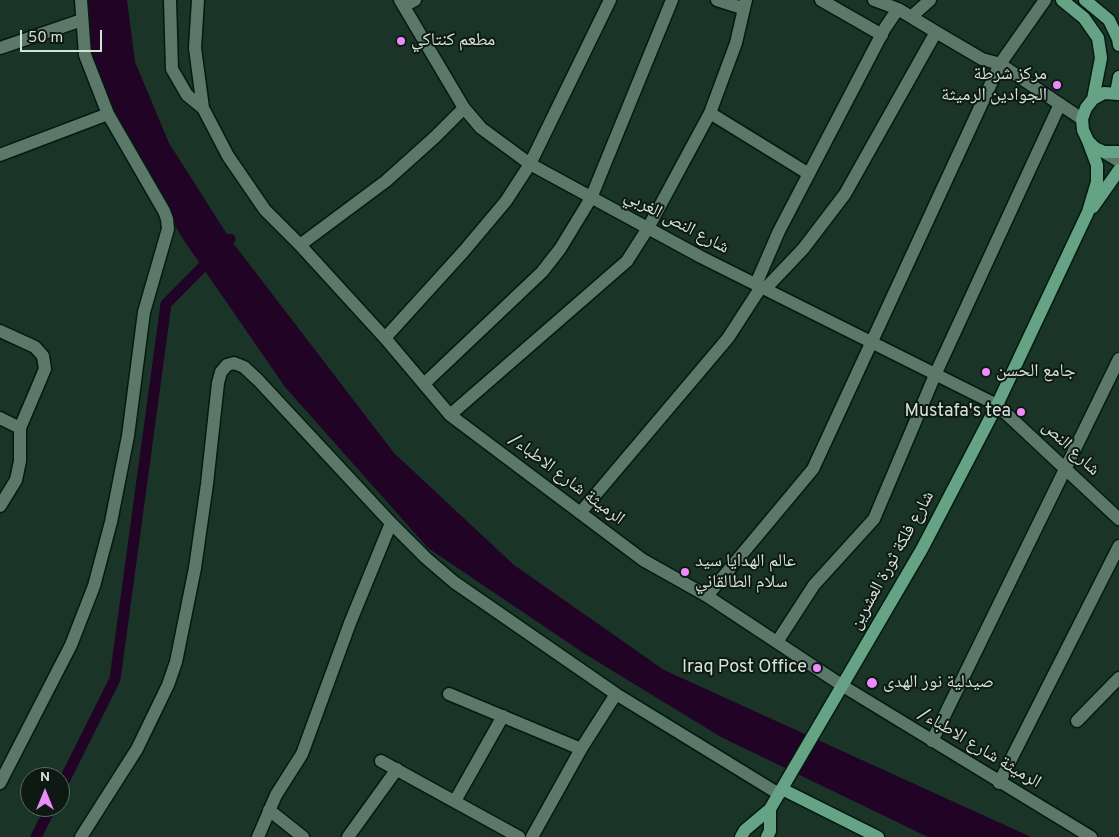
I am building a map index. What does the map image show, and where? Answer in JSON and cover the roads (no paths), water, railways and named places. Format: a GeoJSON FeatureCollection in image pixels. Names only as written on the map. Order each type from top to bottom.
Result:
{"type":"FeatureCollection","features":[{"type":"Feature","properties":{"kind":"main road"},"geometry":{"type":"LineString","coordinates":[[1062,0],[1084,18],[1098,38],[1101,58],[1093,99]]}},
{"type":"Feature","properties":{"kind":"main road"},"geometry":{"type":"LineString","coordinates":[[1085,0],[1114,24],[1119,45]]}},
{"type":"Feature","properties":{"kind":"main road"},"geometry":{"type":"LineString","coordinates":[[1088,212],[1097,182],[1097,165],[1082,130],[1082,119],[1086,108],[1093,99],[1104,93],[1118,93],[1119,77]]}},
{"type":"Feature","properties":{"kind":"main road"},"geometry":{"type":"LineString","coordinates":[[1088,141],[1104,152],[1119,152]]}},
{"type":"Feature","properties":{"kind":"main road"},"geometry":{"type":"LineString","coordinates":[[1088,212],[1119,170]]}},
{"type":"Feature","properties":{"kind":"main road","name":"شارع فلكة ثورة العشرين"},"geometry":{"type":"LineString","coordinates":[[770,809],[922,549],[997,405],[1088,212]]}},
{"type":"Feature","properties":{"kind":"main road"},"geometry":{"type":"LineString","coordinates":[[782,788],[878,837]]}},
{"type":"Feature","properties":{"kind":"main road"},"geometry":{"type":"LineString","coordinates":[[741,837],[745,830],[770,809]]}},
{"type":"Feature","properties":{"kind":"main road"},"geometry":{"type":"LineString","coordinates":[[767,837],[770,831],[770,809]]}},
{"type":"Feature","properties":{"kind":"street"},"geometry":{"type":"LineString","coordinates":[[0,783],[71,645],[94,586],[111,522],[128,436],[144,312],[168,229],[164,211],[108,114],[85,55],[81,0]]}},
{"type":"Feature","properties":{"kind":"street"},"geometry":{"type":"LineString","coordinates":[[170,0],[172,69],[187,95],[203,108]]}},
{"type":"Feature","properties":{"kind":"street","name":"/الرميثة شارع الاطباء"},"geometry":{"type":"LineString","coordinates":[[198,0],[195,48],[203,108],[228,156],[265,210],[300,245],[385,338],[425,383],[450,415],[643,560],[707,596],[842,686],[1091,837]]}},
{"type":"Feature","properties":{"kind":"street"},"geometry":{"type":"LineString","coordinates":[[385,338],[464,252],[506,201],[530,164],[610,0]]}},
{"type":"Feature","properties":{"kind":"street"},"geometry":{"type":"LineString","coordinates":[[425,383],[542,272],[560,249],[591,198],[672,0]]}},
{"type":"Feature","properties":{"kind":"street"},"geometry":{"type":"LineString","coordinates":[[450,415],[627,261],[648,228],[710,112],[736,43],[744,4],[717,0]]}},
{"type":"Feature","properties":{"kind":"street"},"geometry":{"type":"LineString","coordinates":[[821,0],[882,35]]}},
{"type":"Feature","properties":{"kind":"street"},"geometry":{"type":"LineString","coordinates":[[874,0],[898,9],[982,58],[1000,64],[1082,119]]}},
{"type":"Feature","properties":{"kind":"street"},"geometry":{"type":"LineString","coordinates":[[911,17],[930,0]]}},
{"type":"Feature","properties":{"kind":"street"},"geometry":{"type":"LineString","coordinates":[[707,596],[814,469],[871,341],[1000,64],[1045,0]]}},
{"type":"Feature","properties":{"kind":"street","name":"شارع النص الغربي"},"geometry":{"type":"LineString","coordinates":[[407,2],[464,108],[481,128],[530,164],[760,287],[997,405]]}},
{"type":"Feature","properties":{"kind":"street"},"geometry":{"type":"LineString","coordinates":[[580,513],[728,338],[760,287],[779,231],[882,35],[898,9]]}},
{"type":"Feature","properties":{"kind":"street"},"geometry":{"type":"LineString","coordinates":[[0,48],[82,20]]}},
{"type":"Feature","properties":{"kind":"street"},"geometry":{"type":"LineString","coordinates":[[760,287],[803,249],[845,194],[936,32]]}},
{"type":"Feature","properties":{"kind":"street"},"geometry":{"type":"LineString","coordinates":[[777,642],[814,585],[874,519],[935,375],[1060,104]]}},
{"type":"Feature","properties":{"kind":"street"},"geometry":{"type":"LineString","coordinates":[[300,245],[386,180],[435,138],[464,108]]}},
{"type":"Feature","properties":{"kind":"street"},"geometry":{"type":"LineString","coordinates":[[710,112],[809,174]]}},
{"type":"Feature","properties":{"kind":"street"},"geometry":{"type":"LineString","coordinates":[[0,155],[108,114]]}},
{"type":"Feature","properties":{"kind":"street"},"geometry":{"type":"LineString","coordinates":[[1104,152],[1119,161]]}},
{"type":"Feature","properties":{"kind":"street"},"geometry":{"type":"LineString","coordinates":[[0,331],[36,347],[43,356],[45,369],[20,428],[20,461],[16,480],[8,496],[0,506]]}},
{"type":"Feature","properties":{"kind":"street"},"geometry":{"type":"LineString","coordinates":[[932,742],[1119,359]]}},
{"type":"Feature","properties":{"kind":"street"},"geometry":{"type":"LineString","coordinates":[[80,837],[137,749],[156,711],[173,670],[195,568],[207,484],[218,383],[221,372],[227,365],[234,363],[244,367],[258,380],[391,523],[426,558],[454,582],[616,694],[782,788]]}},
{"type":"Feature","properties":{"kind":"street","name":"شارع النص"},"geometry":{"type":"LineString","coordinates":[[997,405],[1119,519]]}},
{"type":"Feature","properties":{"kind":"street"},"geometry":{"type":"LineString","coordinates":[[0,418],[20,428]]}},
{"type":"Feature","properties":{"kind":"street"},"geometry":{"type":"LineString","coordinates":[[258,837],[269,810],[302,754],[350,623],[391,523]]}},
{"type":"Feature","properties":{"kind":"street"},"geometry":{"type":"LineString","coordinates":[[998,782],[1119,546]]}},
{"type":"Feature","properties":{"kind":"street"},"geometry":{"type":"LineString","coordinates":[[1077,721],[1119,678]]}},
{"type":"Feature","properties":{"kind":"street"},"geometry":{"type":"LineString","coordinates":[[449,694],[581,749]]}},
{"type":"Feature","properties":{"kind":"street"},"geometry":{"type":"LineString","coordinates":[[532,837],[581,749],[616,694]]}},
{"type":"Feature","properties":{"kind":"street"},"geometry":{"type":"LineString","coordinates":[[455,801],[503,716]]}},
{"type":"Feature","properties":{"kind":"street"},"geometry":{"type":"LineString","coordinates":[[381,761],[518,837]]}},
{"type":"Feature","properties":{"kind":"street"},"geometry":{"type":"LineString","coordinates":[[348,837],[398,769]]}},
{"type":"Feature","properties":{"kind":"street"},"geometry":{"type":"LineString","coordinates":[[269,810],[303,837]]}},
{"type":"Feature","properties":{"kind":"waterway"},"geometry":{"type":"LineString","coordinates":[[70,769],[115,679],[166,304],[230,239]]}},
{"type":"Feature","properties":{"kind":"waterway"},"geometry":{"type":"LineString","coordinates":[[36,837],[46,817]]}},
{"type":"Feature","properties":{"kind":"place","name":"مطعم كنتاكي"},"geometry":{"type":"Point","coordinates":[401,41]}},
{"type":"Feature","properties":{"kind":"place","name":"مركز شرطة الجوادين الرميثة"},"geometry":{"type":"Point","coordinates":[1057,85]}},
{"type":"Feature","properties":{"kind":"place","name":"جامع الحسن"},"geometry":{"type":"Point","coordinates":[986,372]}},
{"type":"Feature","properties":{"kind":"place","name":"Mustafa's tea"},"geometry":{"type":"Point","coordinates":[1021,412]}},
{"type":"Feature","properties":{"kind":"place","name":"عالم الهدايا سيد سلام الطالقاني"},"geometry":{"type":"Point","coordinates":[685,572]}},
{"type":"Feature","properties":{"kind":"place","name":"Iraq Post Office"},"geometry":{"type":"Point","coordinates":[817,668]}},
{"type":"Feature","properties":{"kind":"place","name":"صيدلية نور الهدى"},"geometry":{"type":"Point","coordinates":[872,683]}}]}
